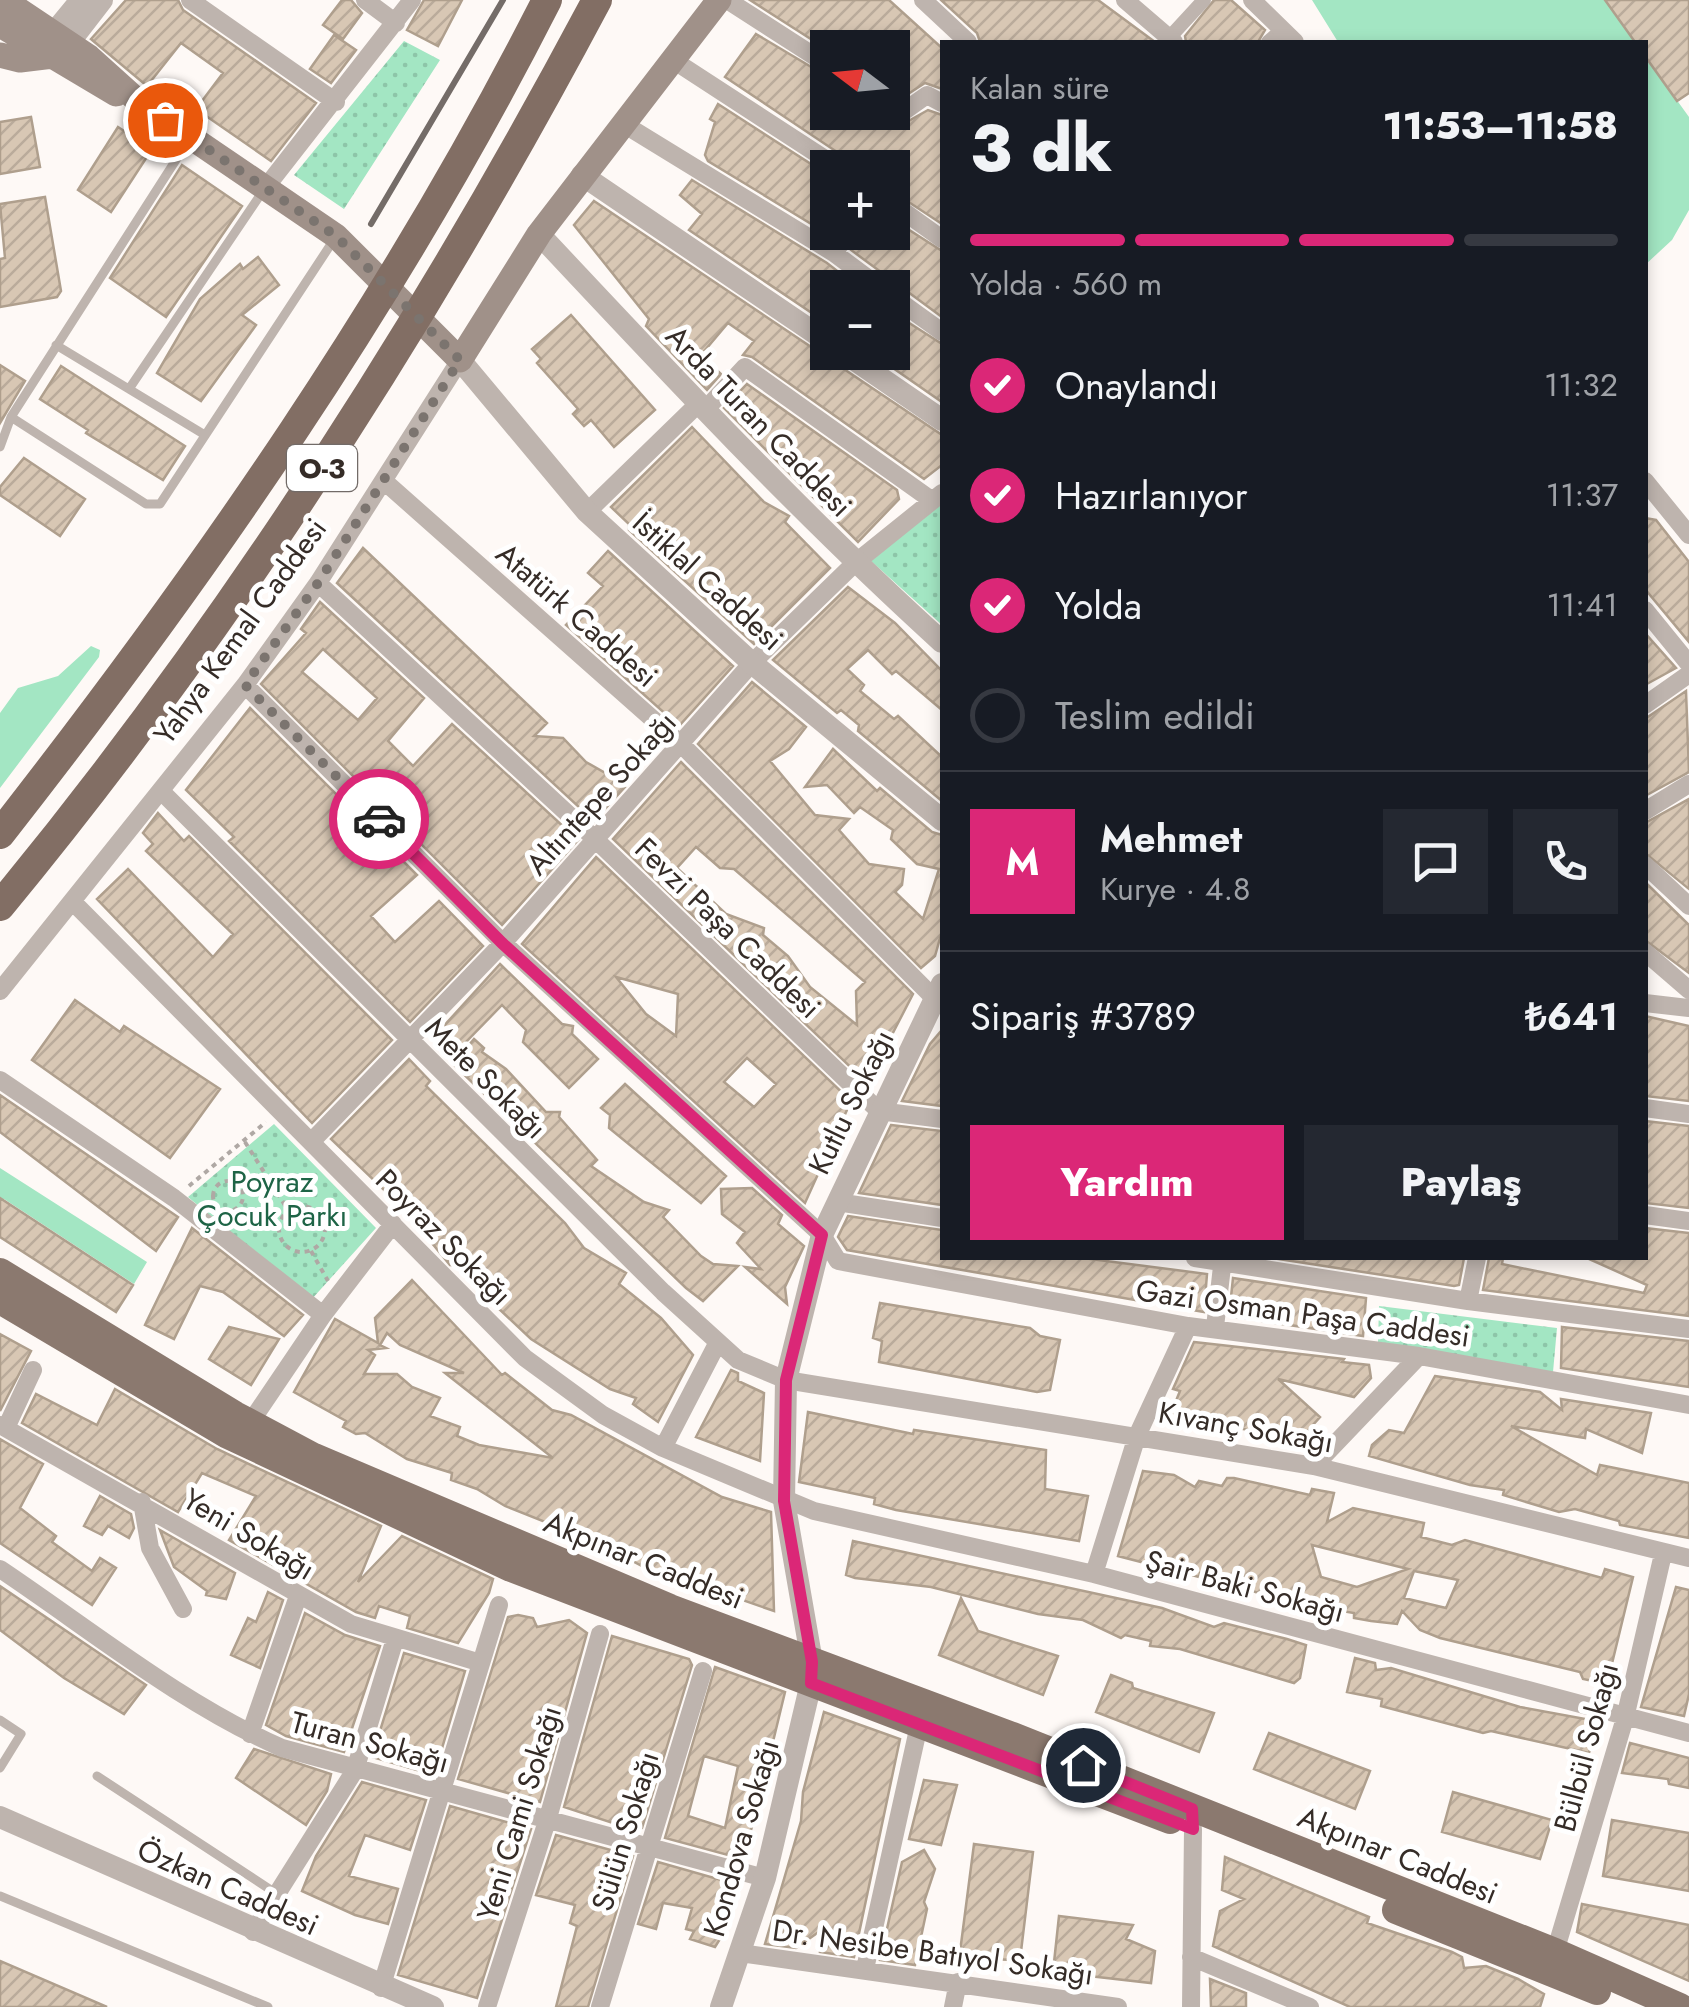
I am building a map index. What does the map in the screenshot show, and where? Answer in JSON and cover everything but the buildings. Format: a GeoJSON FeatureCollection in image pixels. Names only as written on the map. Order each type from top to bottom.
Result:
{"type":"FeatureCollection","features":[{"type":"Feature","properties":{"kind":"highway","name":"O-3"},"geometry":{"type":"LineString","coordinates":[[0,834],[200,571],[343,359],[465,155],[547,0]]}},
{"type":"Feature","properties":{"kind":"highway","name":"O-3"},"geometry":{"type":"LineString","coordinates":[[0,906],[154,708],[338,446],[500,179],[598,0]]}},
{"type":"Feature","properties":{"kind":"highway"},"geometry":{"type":"LineString","coordinates":[[0,812],[93,716]]}},
{"type":"Feature","properties":{"kind":"main road"},"geometry":{"type":"LineString","coordinates":[[5,0],[58,45],[344,242],[460,360]]}},
{"type":"Feature","properties":{"kind":"main road","name":"Yahya Kemal Caddesi"},"geometry":{"type":"LineString","coordinates":[[460,360],[582,175],[718,0]]}},
{"type":"Feature","properties":{"kind":"main road"},"geometry":{"type":"LineString","coordinates":[[0,25],[58,45]]}},
{"type":"Feature","properties":{"kind":"main road"},"geometry":{"type":"LineString","coordinates":[[0,55],[20,60],[58,45]]}},
{"type":"Feature","properties":{"kind":"main road","name":"Akpınar Caddesi"},"geometry":{"type":"LineString","coordinates":[[0,1272],[250,1423],[390,1489],[670,1608],[919,1725],[1193,1819],[1633,2007]]}},
{"type":"Feature","properties":{"kind":"main road","name":"Akpınar Caddesi"},"geometry":{"type":"LineString","coordinates":[[0,1300],[269,1456],[511,1568],[812,1672],[1193,1819],[1555,1952],[1680,2007]]}},
{"type":"Feature","properties":{"kind":"street"},"geometry":{"type":"LineString","coordinates":[[58,45],[81,0]]}},
{"type":"Feature","properties":{"kind":"street"},"geometry":{"type":"LineString","coordinates":[[58,45],[102,0]]}},
{"type":"Feature","properties":{"kind":"street"},"geometry":{"type":"LineString","coordinates":[[190,0],[336,102]]}},
{"type":"Feature","properties":{"kind":"street"},"geometry":{"type":"LineString","coordinates":[[365,0],[396,23]]}},
{"type":"Feature","properties":{"kind":"street"},"geometry":{"type":"LineString","coordinates":[[266,187],[412,0]]}},
{"type":"Feature","properties":{"kind":"street"},"geometry":{"type":"LineString","coordinates":[[727,0],[810,53]]}},
{"type":"Feature","properties":{"kind":"street"},"geometry":{"type":"LineString","coordinates":[[922,0],[966,40]]}},
{"type":"Feature","properties":{"kind":"street"},"geometry":{"type":"LineString","coordinates":[[1125,0],[1172,40],[1204,0]]}},
{"type":"Feature","properties":{"kind":"street"},"geometry":{"type":"LineString","coordinates":[[1252,0],[1289,36]]}},
{"type":"Feature","properties":{"kind":"street"},"geometry":{"type":"LineString","coordinates":[[674,60],[812,150]]}},
{"type":"Feature","properties":{"kind":"street"},"geometry":{"type":"LineString","coordinates":[[910,107],[926,95],[940,102]]}},
{"type":"Feature","properties":{"kind":"street"},"geometry":{"type":"LineString","coordinates":[[622,122],[857,270]]}},
{"type":"Feature","properties":{"kind":"street"},"geometry":{"type":"LineString","coordinates":[[582,175],[810,330]]}},
{"type":"Feature","properties":{"kind":"street"},"geometry":{"type":"LineString","coordinates":[[910,216],[940,238]]}},
{"type":"Feature","properties":{"kind":"street","name":"Arda Turan Caddesi"},"geometry":{"type":"LineString","coordinates":[[540,234],[701,408],[855,563],[940,640]]}},
{"type":"Feature","properties":{"kind":"street"},"geometry":{"type":"LineString","coordinates":[[910,309],[940,331]]}},
{"type":"Feature","properties":{"kind":"street","name":"Yahya Kemal Caddesi"},"geometry":{"type":"LineString","coordinates":[[0,991],[245,685],[318,583],[460,360]]}},
{"type":"Feature","properties":{"kind":"street","name":"İstiklal Caddesi"},"geometry":{"type":"LineString","coordinates":[[460,360],[587,512],[752,663],[940,818]]}},
{"type":"Feature","properties":{"kind":"street"},"geometry":{"type":"LineString","coordinates":[[587,512],[746,367],[936,496]]}},
{"type":"Feature","properties":{"kind":"street"},"geometry":{"type":"LineString","coordinates":[[869,370],[940,419]]}},
{"type":"Feature","properties":{"kind":"street","name":"Atatürk Caddesi"},"geometry":{"type":"LineString","coordinates":[[384,481],[682,744],[940,996]]}},
{"type":"Feature","properties":{"kind":"street"},"geometry":{"type":"LineString","coordinates":[[1648,485],[1689,535]]}},
{"type":"Feature","properties":{"kind":"street","name":"Altıntepe Sokağı"},"geometry":{"type":"LineString","coordinates":[[311,1142],[502,943],[752,663],[855,563],[936,496]]}},
{"type":"Feature","properties":{"kind":"street","name":"Fevzi Paşa Caddesi"},"geometry":{"type":"LineString","coordinates":[[318,583],[596,838],[879,1111]]}},
{"type":"Feature","properties":{"kind":"street"},"geometry":{"type":"LineString","coordinates":[[1648,614],[1689,664]]}},
{"type":"Feature","properties":{"kind":"street"},"geometry":{"type":"LineString","coordinates":[[1648,703],[1689,674]]}},
{"type":"Feature","properties":{"kind":"street","name":"Gazi Osman Paşa Caddesi"},"geometry":{"type":"LineString","coordinates":[[245,685],[502,943],[822,1235],[838,1262],[1188,1326],[1215,1326],[1419,1356],[1689,1405]]}},
{"type":"Feature","properties":{"kind":"street"},"geometry":{"type":"LineString","coordinates":[[1648,809],[1689,784]]}},
{"type":"Feature","properties":{"kind":"street","name":"Mete Sokağı"},"geometry":{"type":"LineString","coordinates":[[162,793],[409,1042],[718,1342],[738,1360],[786,1380]]}},
{"type":"Feature","properties":{"kind":"street"},"geometry":{"type":"LineString","coordinates":[[1648,868],[1688,904]]}},
{"type":"Feature","properties":{"kind":"street","name":"Poyraz Sokağı"},"geometry":{"type":"LineString","coordinates":[[72,901],[525,1358],[604,1416],[663,1448],[784,1501]]}},
{"type":"Feature","properties":{"kind":"street"},"geometry":{"type":"LineString","coordinates":[[1648,955],[1689,990]]}},
{"type":"Feature","properties":{"kind":"street","name":"Kutlu Sokağı"},"geometry":{"type":"LineString","coordinates":[[812,1672],[784,1501],[786,1380],[822,1235],[879,1111],[940,996]]}},
{"type":"Feature","properties":{"kind":"street"},"geometry":{"type":"LineString","coordinates":[[1648,1003],[1689,1008]]}},
{"type":"Feature","properties":{"kind":"street"},"geometry":{"type":"LineString","coordinates":[[0,1080],[174,1198],[323,1315]]}},
{"type":"Feature","properties":{"kind":"street"},"geometry":{"type":"LineString","coordinates":[[1648,1108],[1689,1114]]}},
{"type":"Feature","properties":{"kind":"street"},"geometry":{"type":"LineString","coordinates":[[879,1111],[940,1120]]}},
{"type":"Feature","properties":{"kind":"street"},"geometry":{"type":"LineString","coordinates":[[837,1202],[940,1218]]}},
{"type":"Feature","properties":{"kind":"street"},"geometry":{"type":"LineString","coordinates":[[1648,1215],[1689,1221]]}},
{"type":"Feature","properties":{"kind":"street"},"geometry":{"type":"LineString","coordinates":[[250,1423],[323,1315],[393,1224]]}},
{"type":"Feature","properties":{"kind":"street"},"geometry":{"type":"LineString","coordinates":[[1215,1326],[1223,1260],[1468,1301],[1689,1329]]}},
{"type":"Feature","properties":{"kind":"street"},"geometry":{"type":"LineString","coordinates":[[1468,1301],[1477,1260]]}},
{"type":"Feature","properties":{"kind":"street"},"geometry":{"type":"LineString","coordinates":[[1094,1574],[1138,1436],[1188,1326]]}},
{"type":"Feature","properties":{"kind":"street"},"geometry":{"type":"LineString","coordinates":[[663,1448],[718,1342]]}},
{"type":"Feature","properties":{"kind":"street"},"geometry":{"type":"LineString","coordinates":[[1314,1466],[1419,1356]]}},
{"type":"Feature","properties":{"kind":"street"},"geometry":{"type":"LineString","coordinates":[[3,1426],[32,1370]]}},
{"type":"Feature","properties":{"kind":"street","name":"Kıvanç Sokağı"},"geometry":{"type":"LineString","coordinates":[[786,1380],[1314,1466],[1689,1558]]}},
{"type":"Feature","properties":{"kind":"street","name":"Yeni Sokağı"},"geometry":{"type":"LineString","coordinates":[[3,1426],[351,1624],[482,1662]]}},
{"type":"Feature","properties":{"kind":"street","name":"Şair Baki Sokağı"},"geometry":{"type":"LineString","coordinates":[[784,1501],[1094,1574],[1689,1733]]}},
{"type":"Feature","properties":{"kind":"street"},"geometry":{"type":"LineString","coordinates":[[142,1502],[150,1548],[183,1609]]}},
{"type":"Feature","properties":{"kind":"street","name":"Bülbül Sokağı"},"geometry":{"type":"LineString","coordinates":[[1555,1952],[1626,1718],[1662,1554]]}},
{"type":"Feature","properties":{"kind":"street","name":"Turan Sokağı"},"geometry":{"type":"LineString","coordinates":[[0,1569],[250,1734],[355,1770],[765,1878]]}},
{"type":"Feature","properties":{"kind":"street"},"geometry":{"type":"LineString","coordinates":[[250,1734],[298,1596]]}},
{"type":"Feature","properties":{"kind":"street"},"geometry":{"type":"LineString","coordinates":[[382,1988],[499,1605]]}},
{"type":"Feature","properties":{"kind":"street","name":"Yeni Cami Sokağı"},"geometry":{"type":"LineString","coordinates":[[487,2007],[548,1818],[600,1634]]}},
{"type":"Feature","properties":{"kind":"street"},"geometry":{"type":"LineString","coordinates":[[254,1932],[355,1770],[395,1639]]}},
{"type":"Feature","properties":{"kind":"street","name":"Sülün Sokağı"},"geometry":{"type":"LineString","coordinates":[[600,2007],[703,1671]]}},
{"type":"Feature","properties":{"kind":"street","name":"Kondova Sokağı"},"geometry":{"type":"LineString","coordinates":[[722,2007],[765,1878],[812,1672]]}},
{"type":"Feature","properties":{"kind":"street"},"geometry":{"type":"LineString","coordinates":[[864,1969],[919,1725]]}},
{"type":"Feature","properties":{"kind":"street","name":"Özkan Caddesi"},"geometry":{"type":"LineString","coordinates":[[0,1817],[254,1932],[433,2007]]}},
{"type":"Feature","properties":{"kind":"street"},"geometry":{"type":"LineString","coordinates":[[1190,2007],[1193,1819]]}},
{"type":"Feature","properties":{"kind":"street","name":"Dr. Nesibe Batıyol Sokağı"},"geometry":{"type":"LineString","coordinates":[[740,1952],[1118,2007]]}},
{"type":"Feature","properties":{"kind":"street"},"geometry":{"type":"LineString","coordinates":[[1192,1957],[1269,1998],[1310,2007]]}},
{"type":"Feature","properties":{"kind":"street"},"geometry":{"type":"LineString","coordinates":[[953,2007],[958,1982]]}},
{"type":"Feature","properties":{"kind":"lane"},"geometry":{"type":"LineString","coordinates":[[0,447],[11,418],[190,138]]}},
{"type":"Feature","properties":{"kind":"lane"},"geometry":{"type":"LineString","coordinates":[[129,389],[266,187]]}},
{"type":"Feature","properties":{"kind":"lane"},"geometry":{"type":"LineString","coordinates":[[11,418],[151,505],[165,500],[205,435],[344,242]]}},
{"type":"Feature","properties":{"kind":"lane"},"geometry":{"type":"LineString","coordinates":[[56,345],[205,435]]}},
{"type":"Feature","properties":{"kind":"lane"},"geometry":{"type":"LineString","coordinates":[[0,1720],[21,1734],[0,1768]]}},
{"type":"Feature","properties":{"kind":"lane"},"geometry":{"type":"LineString","coordinates":[[96,1776],[277,1894]]}},
{"type":"Feature","properties":{"kind":"lane"},"geometry":{"type":"LineString","coordinates":[[0,1896],[268,2007]]}},
{"type":"Feature","properties":{"kind":"path"},"geometry":{"type":"LineString","coordinates":[[174,1198],[279,1111]]}},
{"type":"Feature","properties":{"kind":"path"},"geometry":{"type":"LineString","coordinates":[[244,1140],[288,1210]]}},
{"type":"Feature","properties":{"kind":"path"},"geometry":{"type":"LineString","coordinates":[[227,1181],[240,1187],[242,1201],[236,1209],[222,1211],[214,1204],[217,1185],[227,1181]]}},
{"type":"Feature","properties":{"kind":"path"},"geometry":{"type":"LineString","coordinates":[[303,1205],[323,1217],[323,1240],[311,1250],[296,1252],[284,1244],[280,1222],[288,1210],[303,1205]]}},
{"type":"Feature","properties":{"kind":"path"},"geometry":{"type":"LineString","coordinates":[[236,1209],[242,1222]]}},
{"type":"Feature","properties":{"kind":"path"},"geometry":{"type":"LineString","coordinates":[[230,1223],[280,1222]]}},
{"type":"Feature","properties":{"kind":"path"},"geometry":{"type":"LineString","coordinates":[[311,1250],[328,1282]]}},
{"type":"Feature","properties":{"kind":"green space"},"geometry":{"type":"Polygon","coordinates":[[[1312,0],[1605,0],[1634,40],[1337,40],[1312,0]]]}},
{"type":"Feature","properties":{"kind":"green space"},"geometry":{"type":"Polygon","coordinates":[[[404,41],[440,60],[344,209],[294,175],[404,41]]]}},
{"type":"Feature","properties":{"kind":"green space"},"geometry":{"type":"Polygon","coordinates":[[[1648,60],[1689,117],[1689,210],[1672,240],[1648,262],[1648,60]]]}},
{"type":"Feature","properties":{"kind":"green space"},"geometry":{"type":"Polygon","coordinates":[[[940,502],[940,623],[871,561],[940,502]]]}},
{"type":"Feature","properties":{"kind":"green space"},"geometry":{"type":"Polygon","coordinates":[[[91,646],[100,650],[99,657],[0,788],[0,713],[18,688],[58,676],[91,646]]]}},
{"type":"Feature","properties":{"kind":"green space","name":"Poyraz Çocuk Parkı"},"geometry":{"type":"Polygon","coordinates":[[[274,1124],[376,1228],[311,1300],[188,1197],[274,1124]]]}},
{"type":"Feature","properties":{"kind":"green space"},"geometry":{"type":"Polygon","coordinates":[[[0,1168],[147,1262],[134,1284],[4,1199],[0,1204],[0,1168]]]}},
{"type":"Feature","properties":{"kind":"green space"},"geometry":{"type":"Polygon","coordinates":[[[1379,1306],[1557,1328],[1553,1372],[1378,1342],[1379,1306]]]}},
{"type":"Feature","properties":{"kind":"railway"},"geometry":{"type":"LineString","coordinates":[[371,224],[503,0]]}},
{"type":"Feature","properties":{"kind":"way so far"},"geometry":{"type":"LineString","coordinates":[[165,120],[336,236],[460,360],[318,583],[245,685],[379,819]]}},
{"type":"Feature","properties":{"kind":"route"},"geometry":{"type":"LineString","coordinates":[[379,819],[502,943],[822,1235],[786,1380],[784,1501],[812,1662],[811,1683],[1193,1829],[1192,1809],[1083,1765]]}}]}
